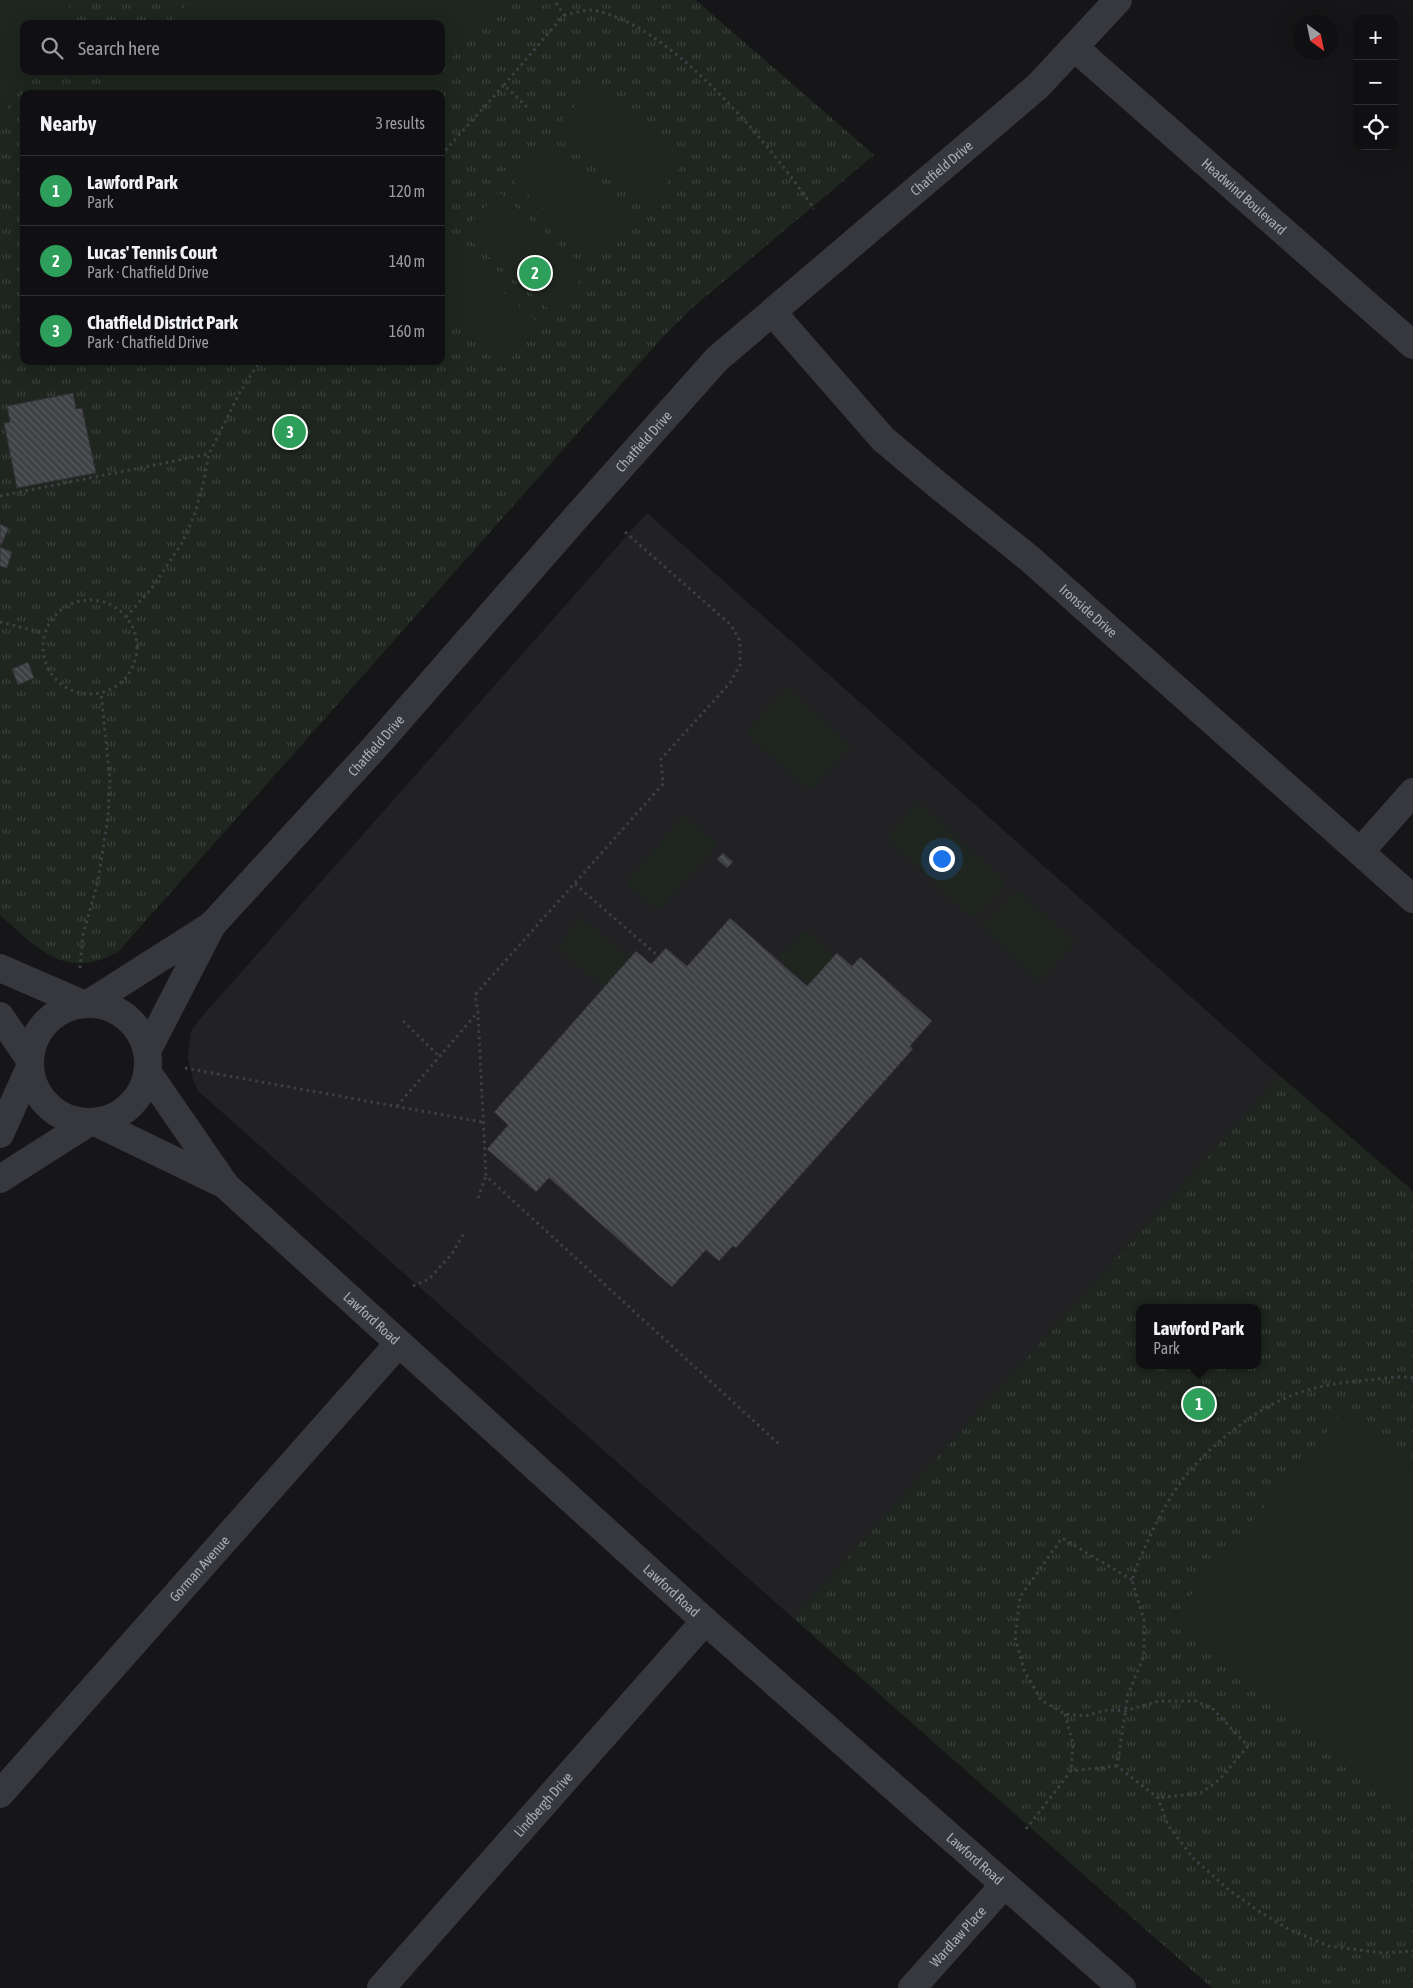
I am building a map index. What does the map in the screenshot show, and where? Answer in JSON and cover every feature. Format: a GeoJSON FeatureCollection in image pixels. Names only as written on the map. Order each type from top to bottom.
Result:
{"type":"FeatureCollection","features":[{"type":"Feature","properties":{"kind":"street","name":"Chatfield Drive"},"geometry":{"type":"LineString","coordinates":[[85,1004],[212,925],[376,746],[717,359],[1038,86],[1118,0]]}},
{"type":"Feature","properties":{"kind":"street","name":"Headwind Boulevard"},"geometry":{"type":"LineString","coordinates":[[1075,48],[1413,345]]}},
{"type":"Feature","properties":{"kind":"street","name":"Ironside Drive"},"geometry":{"type":"LineString","coordinates":[[773,313],[883,439],[938,486],[1030,559],[1413,899]]}},
{"type":"Feature","properties":{"kind":"street"},"geometry":{"type":"LineString","coordinates":[[1360,852],[1413,792]]}},
{"type":"Feature","properties":{"kind":"street","name":"Chatfield Drive"},"geometry":{"type":"LineString","coordinates":[[148,1062],[212,925]]}},
{"type":"Feature","properties":{"kind":"street"},"geometry":{"type":"LineString","coordinates":[[0,968],[85,1004],[105,1006],[124,1015],[139,1031],[148,1062],[141,1092],[133,1104],[116,1116],[91,1123],[0,1179]]}},
{"type":"Feature","properties":{"kind":"street"},"geometry":{"type":"LineString","coordinates":[[0,1134],[30,1064],[36,1038],[48,1021],[64,1009],[85,1004]]}},
{"type":"Feature","properties":{"kind":"street"},"geometry":{"type":"LineString","coordinates":[[0,1016],[30,1064],[37,1091],[49,1107],[67,1118],[91,1123]]}},
{"type":"Feature","properties":{"kind":"street","name":"Lawford Road"},"geometry":{"type":"LineString","coordinates":[[148,1062],[226,1186],[705,1621],[1122,1988]]}},
{"type":"Feature","properties":{"kind":"street","name":"Lawford Road"},"geometry":{"type":"LineString","coordinates":[[91,1123],[226,1186]]}},
{"type":"Feature","properties":{"kind":"street","name":"Gorman Avenue"},"geometry":{"type":"LineString","coordinates":[[0,1794],[399,1344]]}},
{"type":"Feature","properties":{"kind":"street","name":"Lindbergh Drive"},"geometry":{"type":"LineString","coordinates":[[381,1988],[705,1621]]}},
{"type":"Feature","properties":{"kind":"street","name":"Wardlaw Place"},"geometry":{"type":"LineString","coordinates":[[912,1988],[1004,1885]]}},
{"type":"Feature","properties":{"kind":"path"},"geometry":{"type":"LineString","coordinates":[[554,0],[564,15]]}},
{"type":"Feature","properties":{"kind":"path"},"geometry":{"type":"LineString","coordinates":[[445,151],[564,15],[589,10],[622,19],[653,37],[689,66],[723,98],[786,169],[814,209]]}},
{"type":"Feature","properties":{"kind":"path"},"geometry":{"type":"LineString","coordinates":[[504,85],[530,110]]}},
{"type":"Feature","properties":{"kind":"path"},"geometry":{"type":"LineString","coordinates":[[126,617],[152,588],[182,543],[194,516],[209,454],[240,392],[257,365]]}},
{"type":"Feature","properties":{"kind":"path"},"geometry":{"type":"LineString","coordinates":[[0,496],[209,454]]}},
{"type":"Feature","properties":{"kind":"path"},"geometry":{"type":"LineString","coordinates":[[478,1198],[486,1176],[478,1013],[475,995],[663,784],[661,759],[730,682],[740,665],[740,641],[731,625],[625,532]]}},
{"type":"Feature","properties":{"kind":"path"},"geometry":{"type":"LineString","coordinates":[[93,600],[117,608],[126,617],[133,628],[136,641],[136,655],[132,668],[124,679],[113,687],[101,692],[87,694],[73,691],[61,684],[51,674],[45,662],[44,634],[58,612],[68,605],[80,601],[93,600]]}},
{"type":"Feature","properties":{"kind":"path"},"geometry":{"type":"LineString","coordinates":[[0,622],[44,634]]}},
{"type":"Feature","properties":{"kind":"path"},"geometry":{"type":"LineString","coordinates":[[80,968],[83,934],[98,881],[108,818],[110,780],[101,692]]}},
{"type":"Feature","properties":{"kind":"path"},"geometry":{"type":"LineString","coordinates":[[575,884],[658,956]]}},
{"type":"Feature","properties":{"kind":"path"},"geometry":{"type":"LineString","coordinates":[[397,1106],[478,1013]]}},
{"type":"Feature","properties":{"kind":"path"},"geometry":{"type":"LineString","coordinates":[[402,1021],[440,1057]]}},
{"type":"Feature","properties":{"kind":"path"},"geometry":{"type":"LineString","coordinates":[[185,1068],[482,1122]]}},
{"type":"Feature","properties":{"kind":"path"},"geometry":{"type":"LineString","coordinates":[[486,1176],[779,1444]]}},
{"type":"Feature","properties":{"kind":"path"},"geometry":{"type":"LineString","coordinates":[[413,1286],[429,1279],[452,1254],[464,1233]]}},
{"type":"Feature","properties":{"kind":"path"},"geometry":{"type":"LineString","coordinates":[[1117,1766],[1128,1694],[1144,1656],[1144,1620],[1132,1580],[1164,1510],[1183,1480],[1215,1446],[1236,1428],[1265,1408],[1307,1390],[1349,1381],[1413,1378]]}},
{"type":"Feature","properties":{"kind":"path"},"geometry":{"type":"LineString","coordinates":[[1132,1580],[1062,1538],[1020,1597],[1015,1637],[1024,1670],[1041,1700],[1065,1714],[1085,1716],[1107,1710],[1125,1712],[1159,1701],[1196,1701],[1213,1709],[1248,1746],[1220,1780],[1201,1793],[1158,1798]]}},
{"type":"Feature","properties":{"kind":"path"},"geometry":{"type":"LineString","coordinates":[[1026,1829],[1071,1771],[1073,1744],[1065,1714]]}},
{"type":"Feature","properties":{"kind":"path"},"geometry":{"type":"LineString","coordinates":[[1071,1771],[1117,1766],[1158,1798],[1168,1825],[1193,1858],[1229,1890],[1290,1930],[1329,1946],[1382,1953],[1413,1951]]}},
{"type":"Feature","properties":{"kind":"shaded area"},"geometry":{"type":"Polygon","coordinates":[[[647,513],[1280,1076],[793,1618],[198,1091],[193,1080],[188,1058],[191,1031],[199,1020],[647,513]]]}},
{"type":"Feature","properties":{"kind":"green space"},"geometry":{"type":"Polygon","coordinates":[[[0,0],[696,0],[874,155],[692,308],[662,338],[119,951],[101,960],[84,963],[69,962],[41,950],[0,915],[0,0]]]}},
{"type":"Feature","properties":{"kind":"green space"},"geometry":{"type":"Polygon","coordinates":[[[0,0],[72,0],[64,20],[20,20],[20,75],[31,75],[0,118],[0,0]]]}},
{"type":"Feature","properties":{"kind":"green space"},"geometry":{"type":"Polygon","coordinates":[[[190,0],[493,0],[499,5],[445,66],[445,20],[173,20],[190,0]]]}},
{"type":"Feature","properties":{"kind":"green space"},"geometry":{"type":"Polygon","coordinates":[[[125,75],[437,75],[424,90],[112,90],[125,75]]]}},
{"type":"Feature","properties":{"kind":"green space"},"geometry":{"type":"Polygon","coordinates":[[[596,82],[685,162],[649,203],[559,124],[596,82]]]}},
{"type":"Feature","properties":{"kind":"green space"},"geometry":{"type":"Polygon","coordinates":[[[547,137],[637,216],[600,258],[511,179],[547,137]]]}},
{"type":"Feature","properties":{"kind":"green space"},"geometry":{"type":"Polygon","coordinates":[[[499,192],[589,271],[552,312],[462,233],[499,192]]]}},
{"type":"Feature","properties":{"kind":"green space"},"geometry":{"type":"Polygon","coordinates":[[[451,246],[540,325],[503,367],[445,316],[445,253],[451,246]]]}},
{"type":"Feature","properties":{"kind":"green space"},"geometry":{"type":"Polygon","coordinates":[[[788,688],[851,746],[810,791],[746,733],[788,688]]]}},
{"type":"Feature","properties":{"kind":"green space"},"geometry":{"type":"Polygon","coordinates":[[[918,801],[1007,884],[973,918],[888,839],[918,801]]]}},
{"type":"Feature","properties":{"kind":"green space"},"geometry":{"type":"Polygon","coordinates":[[[684,816],[717,844],[658,911],[626,883],[684,816]]]}},
{"type":"Feature","properties":{"kind":"green space"},"geometry":{"type":"Polygon","coordinates":[[[1018,890],[1074,943],[1039,981],[982,927],[1018,890]]]}},
{"type":"Feature","properties":{"kind":"green space"},"geometry":{"type":"Polygon","coordinates":[[[582,918],[629,959],[604,988],[558,946],[582,918]]]}},
{"type":"Feature","properties":{"kind":"green space"},"geometry":{"type":"Polygon","coordinates":[[[805,930],[834,956],[808,985],[779,958],[805,930]]]}},
{"type":"Feature","properties":{"kind":"green space"},"geometry":{"type":"Polygon","coordinates":[[[1280,1076],[1413,1191],[1413,1988],[1212,1988],[793,1618],[1280,1076]]]}},
{"type":"Feature","properties":{"kind":"green space"},"geometry":{"type":"Polygon","coordinates":[[[1344,1411],[1413,1472],[1413,1821],[1175,1614],[1344,1411]]]}},
{"type":"Feature","properties":{"kind":"building"},"geometry":{"type":"Polygon","coordinates":[[[73,393],[76,409],[82,408],[96,473],[17,488],[4,423],[10,422],[7,406],[73,393]]]}},
{"type":"Feature","properties":{"kind":"building"},"geometry":{"type":"Polygon","coordinates":[[[0,524],[9,528],[1,545],[0,545],[0,524]]]}},
{"type":"Feature","properties":{"kind":"building"},"geometry":{"type":"Polygon","coordinates":[[[0,547],[12,552],[7,568],[0,566],[0,547]]]}},
{"type":"Feature","properties":{"kind":"building"},"geometry":{"type":"Polygon","coordinates":[[[28,662],[34,678],[18,685],[12,669],[28,662]]]}},
{"type":"Feature","properties":{"kind":"building"},"geometry":{"type":"Polygon","coordinates":[[[723,853],[733,862],[727,868],[717,859],[723,853]]]}},
{"type":"Feature","properties":{"kind":"building"},"geometry":{"type":"Polygon","coordinates":[[[730,918],[807,986],[837,953],[852,966],[860,957],[932,1021],[910,1046],[913,1049],[736,1248],[733,1246],[719,1261],[706,1250],[672,1287],[549,1178],[536,1192],[487,1149],[508,1125],[494,1112],[636,951],[651,964],[666,948],[687,966],[730,918]]]}},
{"type":"Feature","properties":{"kind":"place","name":"Lucas' Tennis Court"},"geometry":{"type":"Point","coordinates":[535,273]}},
{"type":"Feature","properties":{"kind":"place","name":"Chatfield District Park"},"geometry":{"type":"Point","coordinates":[290,432]}},
{"type":"Feature","properties":{"kind":"place","name":"Lawford Park"},"geometry":{"type":"Point","coordinates":[1199,1404]}}]}
